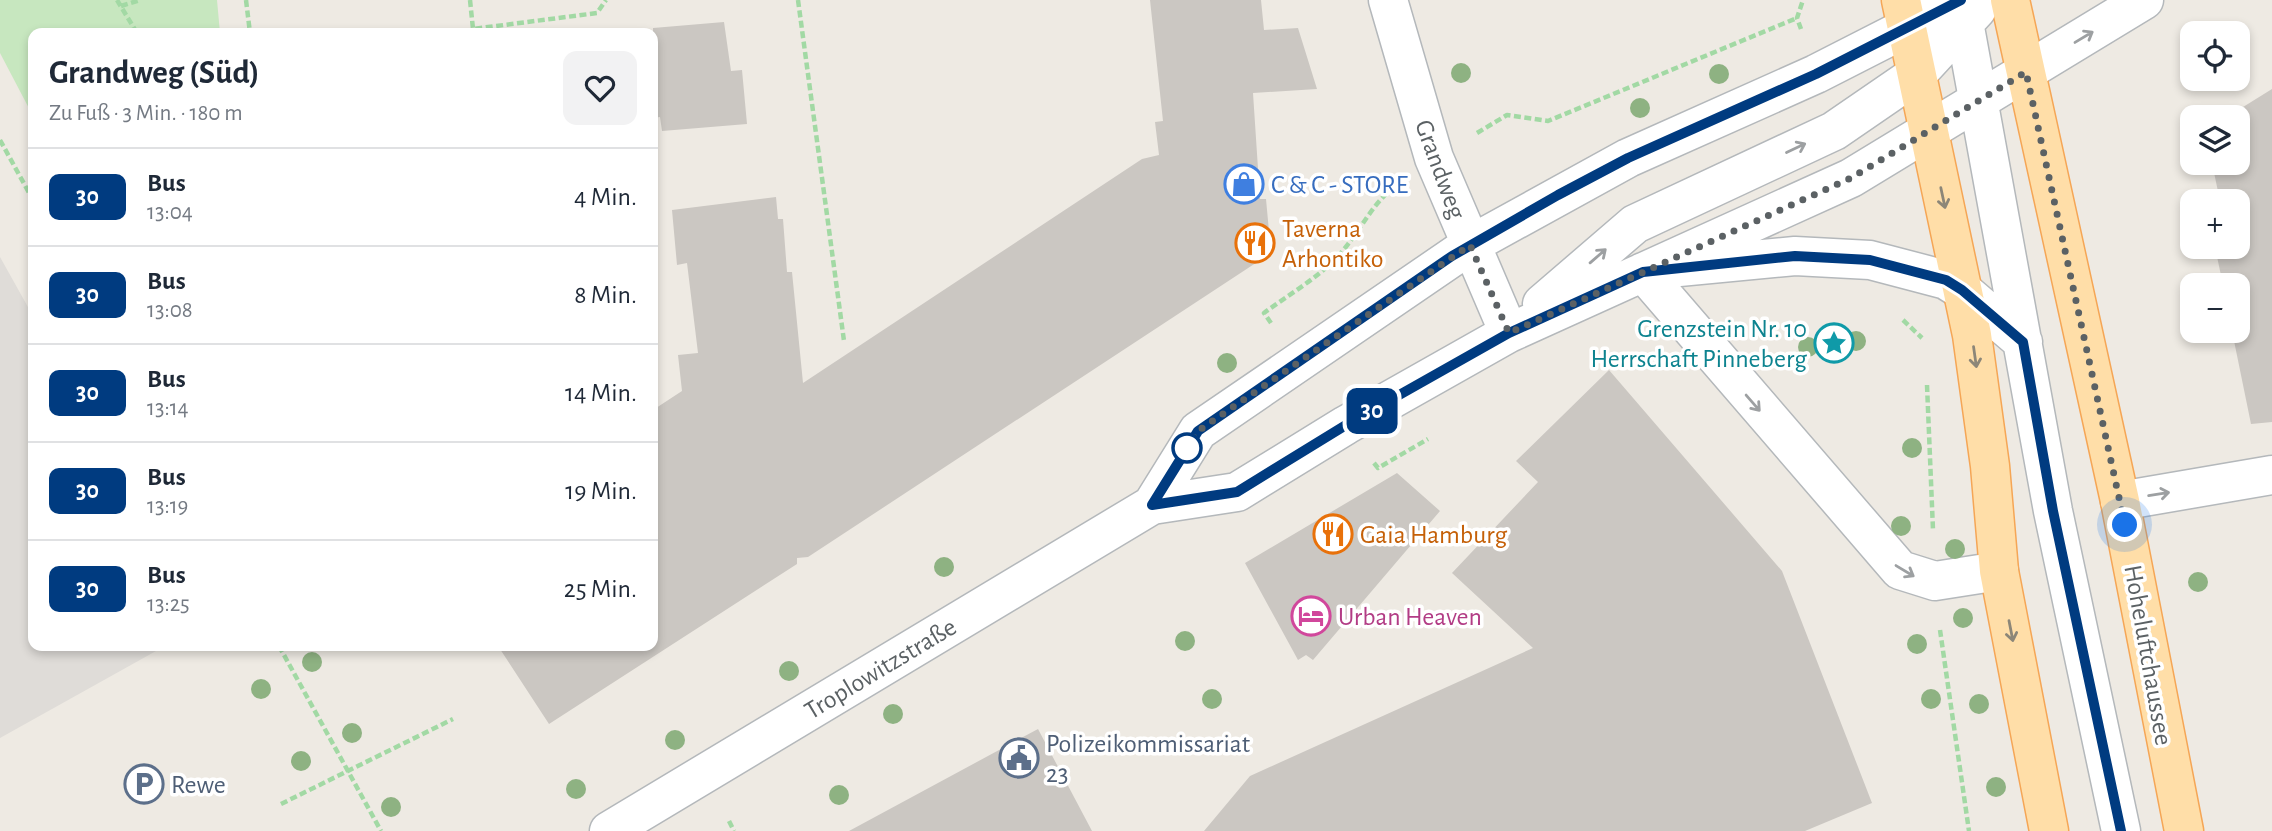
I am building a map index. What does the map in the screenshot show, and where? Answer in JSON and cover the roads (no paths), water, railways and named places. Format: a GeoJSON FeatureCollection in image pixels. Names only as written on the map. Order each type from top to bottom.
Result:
{"type":"FeatureCollection","features":[{"type":"Feature","properties":{"kind":"main road"},"geometry":{"type":"LineString","coordinates":[[1904,14],[1962,290],[1990,466],[1999,571],[2049,831]]}},
{"type":"Feature","properties":{"kind":"main road","name":"Hoheluftchaussee"},"geometry":{"type":"LineString","coordinates":[[2013,14],[2120,501],[2177,823]]}},
{"type":"Feature","properties":{"kind":"street","name":"Grandweg"},"geometry":{"type":"LineString","coordinates":[[1388,0],[1434,158],[1509,333]]}},
{"type":"Feature","properties":{"kind":"street","name":"Troplowitzstraße"},"geometry":{"type":"LineString","coordinates":[[608,831],[1152,505],[1237,492],[1346,425],[1509,333],[1851,178],[2144,0]]}},
{"type":"Feature","properties":{"kind":"street","name":"Troplowitzstraße"},"geometry":{"type":"LineString","coordinates":[[1152,505],[1198,431],[1470,245],[1628,158],[1816,74],[1904,14],[1966,5]]}},
{"type":"Feature","properties":{"kind":"street"},"geometry":{"type":"LineString","coordinates":[[1509,333],[1635,224],[1834,131],[1917,74],[1966,5]]}},
{"type":"Feature","properties":{"kind":"street"},"geometry":{"type":"LineString","coordinates":[[1966,5],[1979,101],[2053,511],[2121,831]]}},
{"type":"Feature","properties":{"kind":"street"},"geometry":{"type":"LineString","coordinates":[[1643,272],[1758,258],[1870,260],[1946,280],[1962,290],[2023,342]]}},
{"type":"Feature","properties":{"kind":"street"},"geometry":{"type":"LineString","coordinates":[[1643,272],[1685,324],[1900,570],[1935,581],[1999,571]]}},
{"type":"Feature","properties":{"kind":"street"},"geometry":{"type":"LineString","coordinates":[[2120,501],[2272,475]]}},
{"type":"Feature","properties":{"kind":"place","name":"C & C - STORE"},"geometry":{"type":"Point","coordinates":[1244,184]}},
{"type":"Feature","properties":{"kind":"place","name":"Taverna Arhontiko"},"geometry":{"type":"Point","coordinates":[1255,243]}},
{"type":"Feature","properties":{"kind":"place","name":"Grenzstein Nr. 10 Herrschaft Pinneberg"},"geometry":{"type":"Point","coordinates":[1834,343]}},
{"type":"Feature","properties":{"kind":"place","name":"Gaia Hamburg"},"geometry":{"type":"Point","coordinates":[1333,534]}},
{"type":"Feature","properties":{"kind":"place","name":"Urban Heaven"},"geometry":{"type":"Point","coordinates":[1311,616]}},
{"type":"Feature","properties":{"kind":"place","name":"Polizeikommissariat 23"},"geometry":{"type":"Point","coordinates":[1019,758]}},
{"type":"Feature","properties":{"kind":"place","name":"Rewe"},"geometry":{"type":"Point","coordinates":[144,784]}}]}
